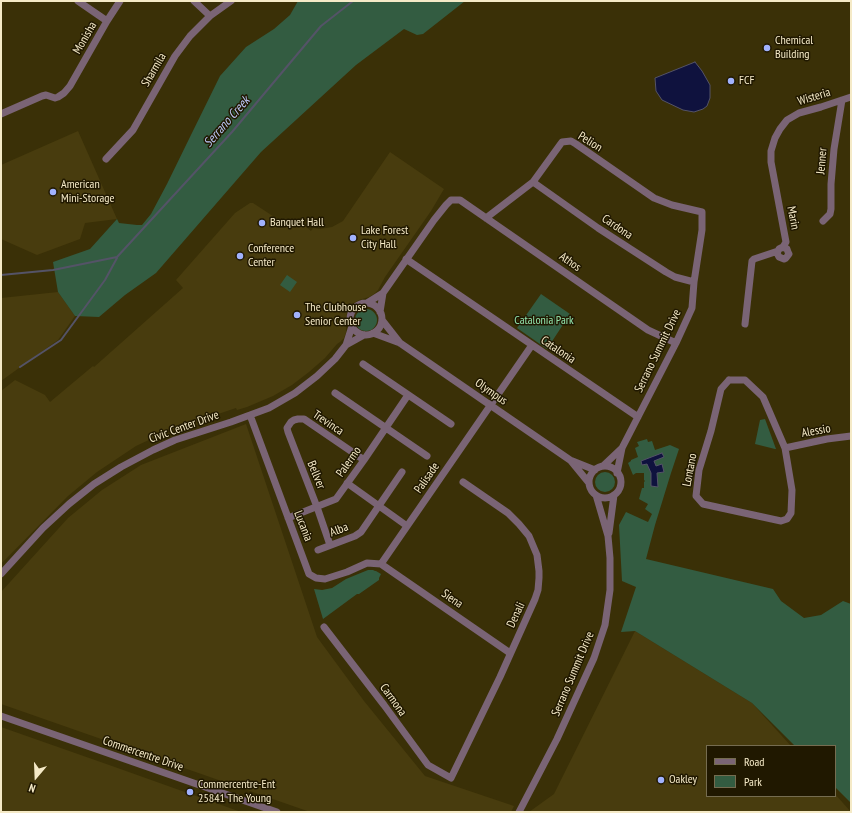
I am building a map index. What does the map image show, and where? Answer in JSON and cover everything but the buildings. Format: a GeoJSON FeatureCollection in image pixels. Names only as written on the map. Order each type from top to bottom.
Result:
{"type":"FeatureCollection","features":[{"type":"Feature","properties":{"kind":"street"},"geometry":{"type":"LineString","coordinates":[[78,1],[107,21]]}},
{"type":"Feature","properties":{"kind":"street","name":"Monisha"},"geometry":{"type":"LineString","coordinates":[[1,114],[42,96],[46,95],[55,98],[64,93],[70,86],[120,1]]}},
{"type":"Feature","properties":{"kind":"street"},"geometry":{"type":"LineString","coordinates":[[194,1],[210,16]]}},
{"type":"Feature","properties":{"kind":"street","name":"Sharmila"},"geometry":{"type":"LineString","coordinates":[[106,159],[133,130],[175,56],[190,36],[210,16],[231,1]]}},
{"type":"Feature","properties":{"kind":"street","name":"Wisteria"},"geometry":{"type":"LineString","coordinates":[[774,142],[780,129],[787,120],[793,116],[851,97]]}},
{"type":"Feature","properties":{"kind":"street","name":"Jenner"},"geometry":{"type":"LineString","coordinates":[[823,221],[830,214],[831,209],[831,184],[834,149],[842,100]]}},
{"type":"Feature","properties":{"kind":"street","name":"Pelion"},"geometry":{"type":"LineString","coordinates":[[486,218],[533,182],[562,142],[571,141],[654,198],[672,205],[702,212]]}},
{"type":"Feature","properties":{"kind":"street","name":"Marin"},"geometry":{"type":"LineString","coordinates":[[745,324],[752,261],[780,249],[786,242],[771,158],[771,151],[774,142]]}},
{"type":"Feature","properties":{"kind":"street","name":"Cardona"},"geometry":{"type":"LineString","coordinates":[[533,182],[598,228],[666,272],[675,277],[694,282]]}},
{"type":"Feature","properties":{"kind":"street","name":"Athos"},"geometry":{"type":"LineString","coordinates":[[451,200],[460,200],[648,330],[676,343]]}},
{"type":"Feature","properties":{"kind":"street","name":"Civic Center Drive"},"geometry":{"type":"LineString","coordinates":[[1,574],[43,528],[69,504],[94,484],[121,467],[175,440],[269,408],[295,393],[317,376],[335,359],[346,345],[352,326],[350,315],[356,306],[367,303],[383,293],[438,215],[451,200]]}},
{"type":"Feature","properties":{"kind":"street","name":"Serrano Summit Drive"},"geometry":{"type":"LineString","coordinates":[[608,536],[614,494],[618,491],[620,486],[617,473],[622,448],[676,343],[692,308],[694,282],[702,230],[702,212]]}},
{"type":"Feature","properties":{"kind":"street","name":"Catalonia"},"geometry":{"type":"LineString","coordinates":[[406,259],[638,418]]}},
{"type":"Feature","properties":{"kind":"street","name":"Civic Center Drive"},"geometry":{"type":"LineString","coordinates":[[382,320],[380,312],[383,293]]}},
{"type":"Feature","properties":{"kind":"street"},"geometry":{"type":"LineString","coordinates":[[367,303],[376,307],[380,312]]}},
{"type":"Feature","properties":{"kind":"street"},"geometry":{"type":"LineString","coordinates":[[373,334],[379,328],[382,320]]}},
{"type":"Feature","properties":{"kind":"street","name":"Olympus"},"geometry":{"type":"LineString","coordinates":[[382,320],[400,343]]}},
{"type":"Feature","properties":{"kind":"street"},"geometry":{"type":"LineString","coordinates":[[352,326],[355,330],[364,335]]}},
{"type":"Feature","properties":{"kind":"street","name":"Civic Center Drive"},"geometry":{"type":"LineString","coordinates":[[346,345],[364,335],[373,334]]}},
{"type":"Feature","properties":{"kind":"street","name":"Olympus"},"geometry":{"type":"LineString","coordinates":[[373,334],[400,343],[570,460],[595,470]]}},
{"type":"Feature","properties":{"kind":"street","name":"Palisade"},"geometry":{"type":"LineString","coordinates":[[381,564],[532,345]]}},
{"type":"Feature","properties":{"kind":"street"},"geometry":{"type":"LineString","coordinates":[[363,364],[451,424]]}},
{"type":"Feature","properties":{"kind":"street","name":"Lontano"},"geometry":{"type":"LineString","coordinates":[[729,380],[746,380],[763,397],[784,448],[792,490],[791,513],[787,518],[781,521],[703,504],[696,496],[699,470],[712,431],[721,389],[729,380]]}},
{"type":"Feature","properties":{"kind":"street"},"geometry":{"type":"LineString","coordinates":[[335,393],[427,456]]}},
{"type":"Feature","properties":{"kind":"street","name":"Palermo"},"geometry":{"type":"LineString","coordinates":[[288,518],[336,499],[408,395]]}},
{"type":"Feature","properties":{"kind":"street","name":"Lucania"},"geometry":{"type":"LineString","coordinates":[[250,415],[309,574],[316,578],[325,579],[366,564],[381,564]]}},
{"type":"Feature","properties":{"kind":"street","name":"Trevinca"},"geometry":{"type":"LineString","coordinates":[[298,419],[304,419],[364,460]]}},
{"type":"Feature","properties":{"kind":"street","name":"Bellver"},"geometry":{"type":"LineString","coordinates":[[298,419],[291,422],[287,428],[288,432],[330,545]]}},
{"type":"Feature","properties":{"kind":"street","name":"Alessio"},"geometry":{"type":"LineString","coordinates":[[784,448],[827,439],[851,436]]}},
{"type":"Feature","properties":{"kind":"street","name":"Serrano Summit Drive"},"geometry":{"type":"LineString","coordinates":[[595,470],[603,466],[622,448]]}},
{"type":"Feature","properties":{"kind":"street","name":"Olympus"},"geometry":{"type":"LineString","coordinates":[[570,460],[589,482]]}},
{"type":"Feature","properties":{"kind":"street"},"geometry":{"type":"LineString","coordinates":[[603,466],[612,468],[617,473]]}},
{"type":"Feature","properties":{"kind":"street"},"geometry":{"type":"LineString","coordinates":[[589,482],[595,470]]}},
{"type":"Feature","properties":{"kind":"street","name":"Alba"},"geometry":{"type":"LineString","coordinates":[[318,550],[355,536],[361,532],[402,472]]}},
{"type":"Feature","properties":{"kind":"street","name":"Denali"},"geometry":{"type":"LineString","coordinates":[[450,778],[500,677],[535,599],[538,590],[540,571],[537,555],[529,536],[519,524],[508,513],[463,482]]}},
{"type":"Feature","properties":{"kind":"street","name":"Serrano Summit Drive"},"geometry":{"type":"LineString","coordinates":[[519,812],[557,739],[594,658],[605,625],[610,590],[608,536],[596,495],[592,491],[589,482]]}},
{"type":"Feature","properties":{"kind":"street"},"geometry":{"type":"LineString","coordinates":[[347,483],[407,526]]}},
{"type":"Feature","properties":{"kind":"street"},"geometry":{"type":"LineString","coordinates":[[596,495],[604,498],[610,497],[614,494]]}},
{"type":"Feature","properties":{"kind":"street","name":"Siena"},"geometry":{"type":"LineString","coordinates":[[381,564],[510,653]]}},
{"type":"Feature","properties":{"kind":"street","name":"Carmona"},"geometry":{"type":"LineString","coordinates":[[324,627],[384,705],[428,766],[450,778]]}},
{"type":"Feature","properties":{"kind":"street","name":"Commercentre Drive"},"geometry":{"type":"LineString","coordinates":[[1,716],[277,812]]}},
{"type":"Feature","properties":{"kind":"shaded area"},"geometry":{"type":"Polygon","coordinates":[[[695,62],[710,85],[710,98],[707,106],[694,112],[683,110],[662,100],[656,91],[655,78],[695,62]]]}},
{"type":"Feature","properties":{"kind":"shaded area","name":"American Mini-Storage"},"geometry":{"type":"Polygon","coordinates":[[[78,131],[117,219],[85,223],[80,239],[37,255],[1,239],[1,165],[78,131]]]}},
{"type":"Feature","properties":{"kind":"shaded area"},"geometry":{"type":"Polygon","coordinates":[[[390,152],[444,189],[431,211],[385,277],[378,290],[369,297],[354,303],[347,312],[346,332],[344,338],[309,372],[292,385],[273,396],[247,407],[237,410],[236,408],[168,431],[136,446],[97,472],[68,496],[1,564],[1,391],[15,380],[45,395],[50,402],[93,366],[94,367],[183,288],[176,280],[235,213],[250,203],[253,203],[291,228],[296,224],[305,226],[311,231],[313,228],[320,229],[332,227],[343,221],[390,152]]]}},
{"type":"Feature","properties":{"kind":"shaded area"},"geometry":{"type":"Polygon","coordinates":[[[58,292],[75,316],[58,340],[1,381],[1,298],[58,292]]]}},
{"type":"Feature","properties":{"kind":"shaded area"},"geometry":{"type":"Polygon","coordinates":[[[246,424],[317,637],[364,701],[425,776],[514,806],[511,812],[310,812],[1,704],[1,592],[68,518],[102,490],[141,465],[246,424]]]}},
{"type":"Feature","properties":{"kind":"shaded area"},"geometry":{"type":"Polygon","coordinates":[[[662,453],[664,457],[654,461],[656,466],[662,464],[664,472],[657,473],[658,487],[651,486],[651,473],[647,464],[642,465],[641,461],[662,453]]]}},
{"type":"Feature","properties":{"kind":"shaded area"},"geometry":{"type":"Polygon","coordinates":[[[635,631],[752,703],[790,745],[706,745],[706,797],[836,797],[836,795],[851,812],[529,812],[554,794],[635,631]]]}},
{"type":"Feature","properties":{"kind":"shaded area"},"geometry":{"type":"Polygon","coordinates":[[[1,727],[112,766],[241,812],[1,812],[1,727]]]}},
{"type":"Feature","properties":{"kind":"green space"},"geometry":{"type":"Polygon","coordinates":[[[298,1],[465,1],[423,34],[417,35],[404,29],[356,65],[261,152],[156,273],[125,295],[99,317],[75,316],[58,292],[53,262],[90,249],[117,219],[119,223],[142,225],[151,214],[167,184],[220,76],[246,47],[274,29],[290,15],[298,1]]]}},
{"type":"Feature","properties":{"kind":"green space"},"geometry":{"type":"Polygon","coordinates":[[[287,275],[297,282],[290,292],[280,285],[287,275]]]}},
{"type":"Feature","properties":{"kind":"green space","name":"Catalonia Park"},"geometry":{"type":"Polygon","coordinates":[[[541,294],[570,314],[547,349],[517,328],[541,294]]]}},
{"type":"Feature","properties":{"kind":"green space"},"geometry":{"type":"Polygon","coordinates":[[[366,309],[370,310],[376,316],[376,324],[370,330],[366,331],[362,330],[356,324],[355,320],[356,316],[362,310],[366,309]]]}},
{"type":"Feature","properties":{"kind":"green space"},"geometry":{"type":"Polygon","coordinates":[[[765,419],[776,449],[755,444],[760,420],[765,419]]]}},
{"type":"Feature","properties":{"kind":"green space"},"geometry":{"type":"Polygon","coordinates":[[[647,439],[648,442],[652,441],[655,450],[670,445],[679,449],[646,559],[773,589],[781,601],[804,618],[821,615],[843,601],[851,604],[851,803],[836,788],[836,745],[794,745],[752,703],[635,631],[621,632],[636,587],[622,581],[619,525],[626,512],[648,522],[652,514],[645,509],[648,504],[639,499],[642,488],[644,488],[645,481],[644,473],[636,473],[633,475],[628,463],[638,457],[635,448],[639,446],[637,442],[647,439]]]}},
{"type":"Feature","properties":{"kind":"green space"},"geometry":{"type":"Polygon","coordinates":[[[601,472],[609,472],[615,478],[615,486],[609,492],[601,492],[595,486],[595,478],[601,472]]]}},
{"type":"Feature","properties":{"kind":"green space"},"geometry":{"type":"Polygon","coordinates":[[[368,570],[373,570],[381,574],[379,580],[323,619],[314,589],[322,590],[332,588],[346,579],[368,570]]]}},
{"type":"Feature","properties":{"kind":"waterway","name":"Serrano Creek"},"geometry":{"type":"LineString","coordinates":[[1,275],[53,270],[117,257],[232,132],[321,26],[353,1]]}},
{"type":"Feature","properties":{"kind":"waterway","name":"Serrano Creek"},"geometry":{"type":"LineString","coordinates":[[20,367],[61,340],[105,280],[117,258]]}},
{"type":"Feature","properties":{"kind":"place","name":"Chemical Building"},"geometry":{"type":"Point","coordinates":[767,48]}},
{"type":"Feature","properties":{"kind":"place","name":"FCF"},"geometry":{"type":"Point","coordinates":[731,81]}},
{"type":"Feature","properties":{"kind":"place","name":"American Mini-Storage"},"geometry":{"type":"Point","coordinates":[53,192]}},
{"type":"Feature","properties":{"kind":"place","name":"Banquet Hall"},"geometry":{"type":"Point","coordinates":[262,223]}},
{"type":"Feature","properties":{"kind":"place","name":"Lake Forest City Hall"},"geometry":{"type":"Point","coordinates":[353,238]}},
{"type":"Feature","properties":{"kind":"place","name":"Conference Center"},"geometry":{"type":"Point","coordinates":[240,256]}},
{"type":"Feature","properties":{"kind":"place","name":"The Clubhouse Senior Center"},"geometry":{"type":"Point","coordinates":[297,315]}},
{"type":"Feature","properties":{"kind":"place","name":"Oakley"},"geometry":{"type":"Point","coordinates":[661,780]}},
{"type":"Feature","properties":{"kind":"place","name":"Commercentre-Ent 25841 The Young"},"geometry":{"type":"Point","coordinates":[190,792]}}]}
